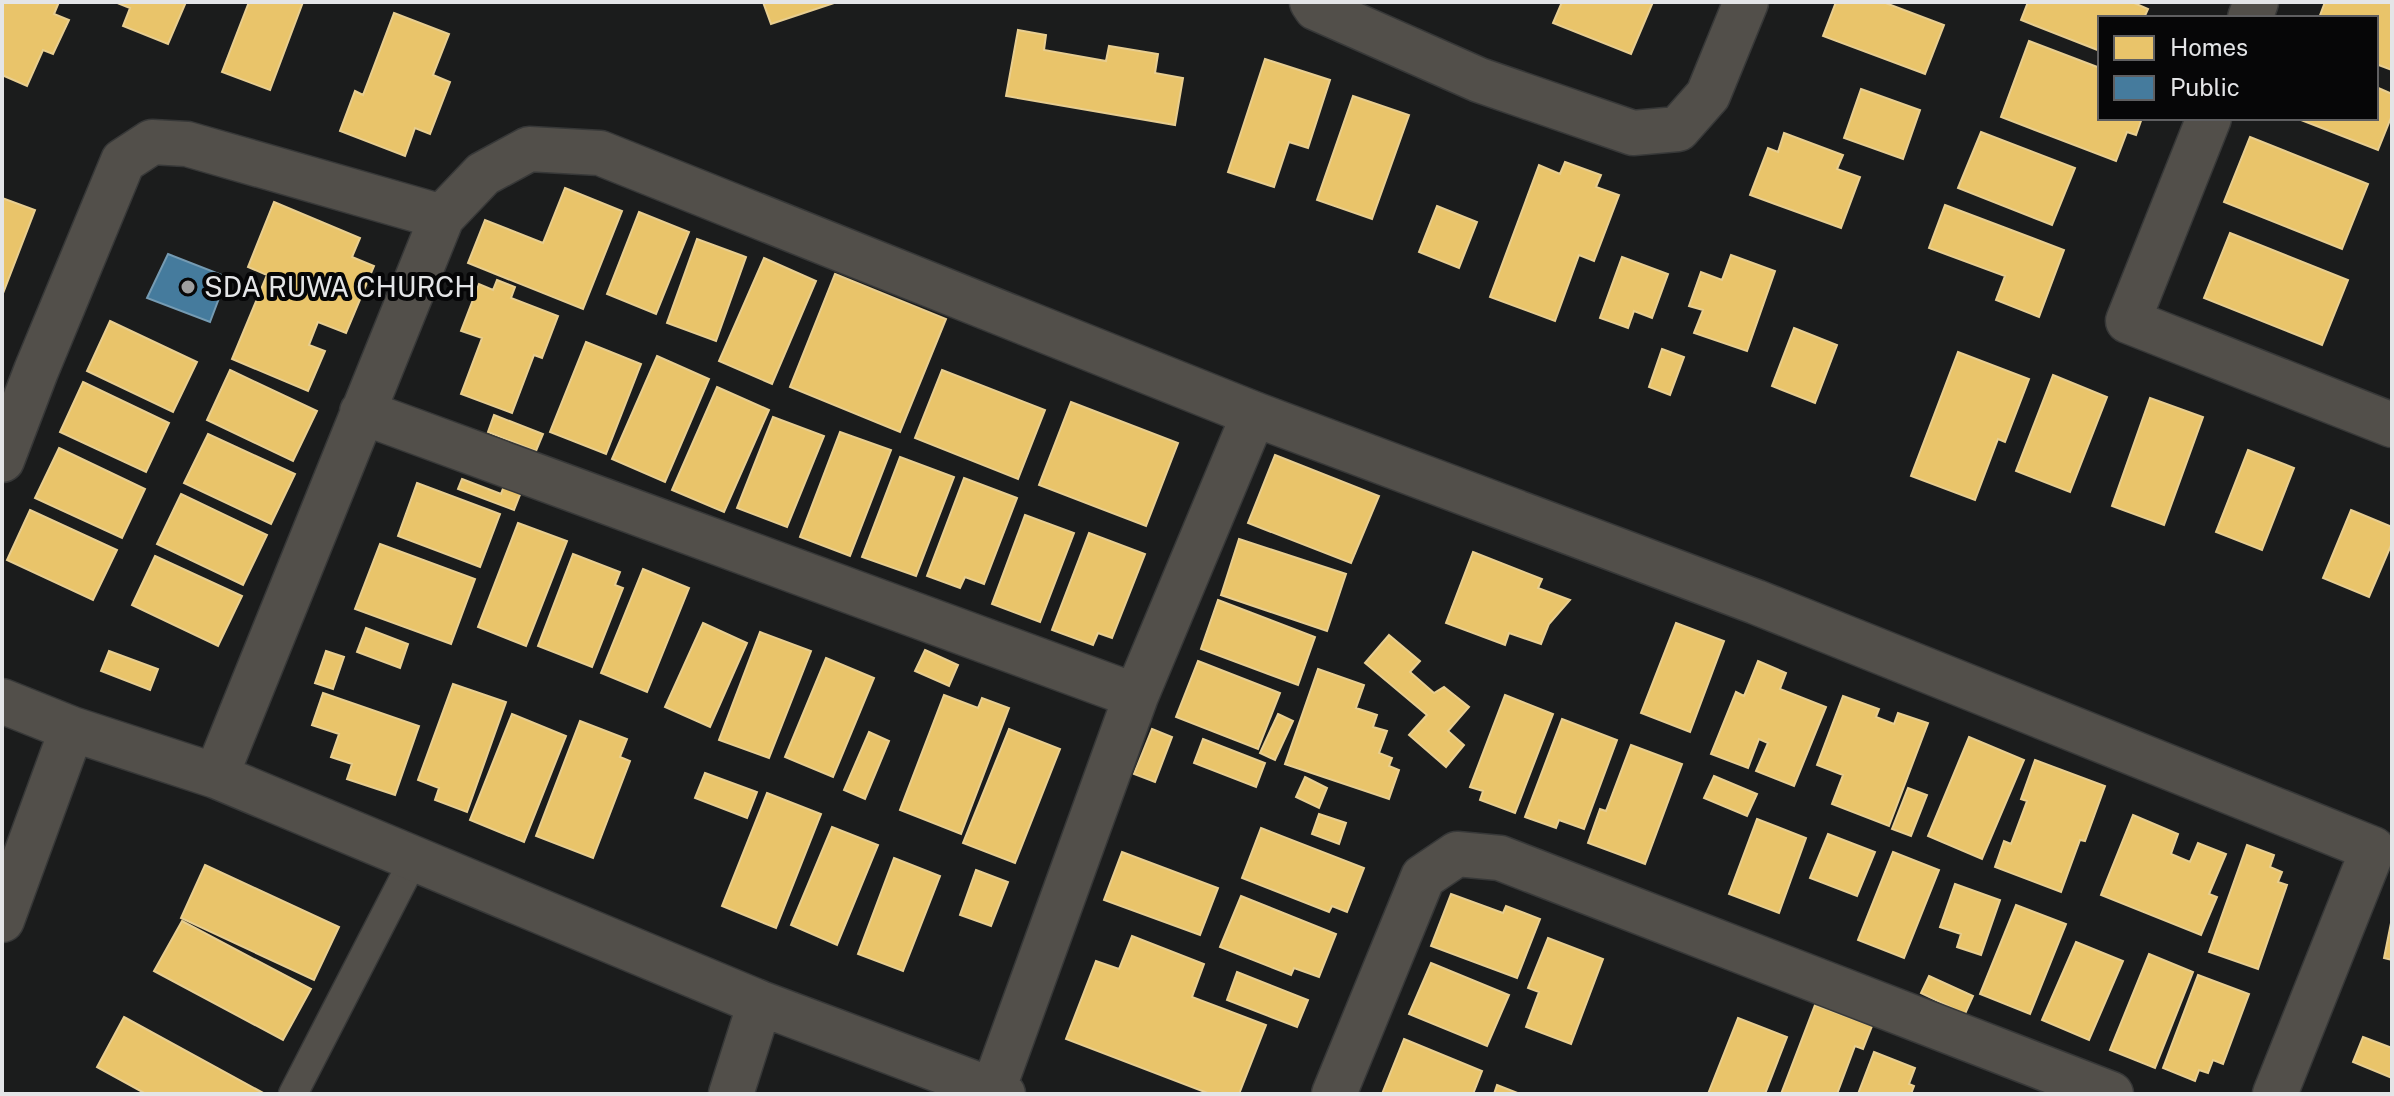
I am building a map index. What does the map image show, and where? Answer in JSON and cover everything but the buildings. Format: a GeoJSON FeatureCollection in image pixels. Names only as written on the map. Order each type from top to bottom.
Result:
{"type":"FeatureCollection","features":[{"type":"Feature","properties":{"kind":"street"},"geometry":{"type":"LineString","coordinates":[[1312,2],[1316,8],[1479,80],[1633,133],[1678,129],[1708,95],[1746,2]]}},
{"type":"Feature","properties":{"kind":"street"},"geometry":{"type":"LineString","coordinates":[[2208,120],[2128,321],[2392,425]]}},
{"type":"Feature","properties":{"kind":"street"},"geometry":{"type":"LineString","coordinates":[[2,460],[123,161],[152,142],[187,144],[442,217]]}},
{"type":"Feature","properties":{"kind":"street"},"geometry":{"type":"LineString","coordinates":[[216,776],[442,217],[483,174],[529,149],[600,153],[1254,414],[2383,842],[2275,1094]]}},
{"type":"Feature","properties":{"kind":"street"},"geometry":{"type":"LineString","coordinates":[[362,412],[1136,696]]}},
{"type":"Feature","properties":{"kind":"street"},"geometry":{"type":"LineString","coordinates":[[2,701],[72,729],[216,776],[760,1003],[998,1092],[1136,696],[1254,414]]}},
{"type":"Feature","properties":{"kind":"street"},"geometry":{"type":"LineString","coordinates":[[2,920],[72,729]]}},
{"type":"Feature","properties":{"kind":"street"},"geometry":{"type":"LineString","coordinates":[[1334,1094],[1423,877],[1457,854],[1500,858],[2111,1094]]}},
{"type":"Feature","properties":{"kind":"street"},"geometry":{"type":"LineString","coordinates":[[731,1094],[760,1003]]}},
{"type":"Feature","properties":{"kind":"lane"},"geometry":{"type":"LineString","coordinates":[[293,1094],[414,859]]}},
{"type":"Feature","properties":{"kind":"place","name":"SDA RUWA CHURCH"},"geometry":{"type":"Point","coordinates":[188,287]}}]}
